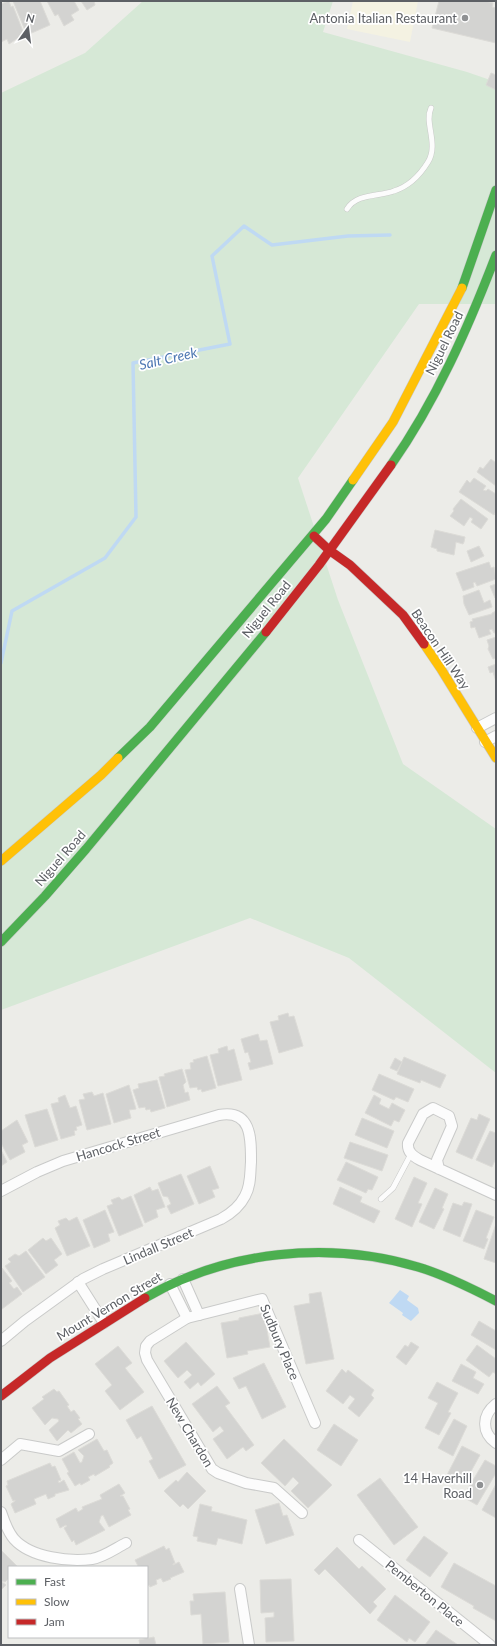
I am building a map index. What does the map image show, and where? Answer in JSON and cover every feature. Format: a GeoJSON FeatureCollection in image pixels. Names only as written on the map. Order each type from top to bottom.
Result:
{"type":"FeatureCollection","features":[{"type":"Feature","properties":{"kind":"main road","name":"Niguel Road"},"geometry":{"type":"LineString","coordinates":[[1,861],[101,775],[150,727],[314,536],[393,422],[463,286],[496,190]]}},
{"type":"Feature","properties":{"kind":"main road","name":"Niguel Road"},"geometry":{"type":"LineString","coordinates":[[1,942],[26,917],[131,797],[213,697],[329,550],[409,438],[444,374],[478,301],[496,255]]}},
{"type":"Feature","properties":{"kind":"main road","name":"Beacon Hill Way"},"geometry":{"type":"LineString","coordinates":[[314,536],[350,566],[403,615],[441,669],[496,758]]}},
{"type":"Feature","properties":{"kind":"main road","name":"Mount Vernon Street"},"geometry":{"type":"LineString","coordinates":[[1,1396],[50,1356],[134,1303],[183,1278],[241,1259],[301,1251],[336,1252],[375,1256],[431,1270],[466,1284],[496,1301]]}},
{"type":"Feature","properties":{"kind":"street"},"geometry":{"type":"LineString","coordinates":[[477,728],[496,718]]}},
{"type":"Feature","properties":{"kind":"street"},"geometry":{"type":"LineString","coordinates":[[486,742],[496,736]]}},
{"type":"Feature","properties":{"kind":"street"},"geometry":{"type":"LineString","coordinates":[[439,1169],[438,1160],[452,1126],[449,1116],[433,1108],[423,1114],[408,1143],[407,1148],[411,1154],[420,1160],[439,1169],[496,1195]]}},
{"type":"Feature","properties":{"kind":"street","name":"Hancock Street"},"geometry":{"type":"LineString","coordinates":[[1,1191],[37,1172],[81,1155],[219,1115],[230,1114],[239,1119]]}},
{"type":"Feature","properties":{"kind":"street","name":"Lindall Street"},"geometry":{"type":"LineString","coordinates":[[1,1341],[25,1321],[78,1282],[103,1269],[221,1219],[236,1209],[246,1194],[250,1177],[251,1136],[247,1126],[239,1119]]}},
{"type":"Feature","properties":{"kind":"street"},"geometry":{"type":"LineString","coordinates":[[183,1278],[199,1315]]}},
{"type":"Feature","properties":{"kind":"street"},"geometry":{"type":"LineString","coordinates":[[78,1282],[104,1323]]}},
{"type":"Feature","properties":{"kind":"street"},"geometry":{"type":"LineString","coordinates":[[170,1284],[187,1318]]}},
{"type":"Feature","properties":{"kind":"street","name":"Sudbury Place"},"geometry":{"type":"LineString","coordinates":[[187,1318],[262,1299],[315,1423]]}},
{"type":"Feature","properties":{"kind":"street","name":"New Chardon"},"geometry":{"type":"LineString","coordinates":[[187,1318],[150,1341],[146,1346],[146,1360],[212,1469],[218,1473],[246,1483],[277,1489],[302,1513]]}},
{"type":"Feature","properties":{"kind":"street"},"geometry":{"type":"LineString","coordinates":[[496,1404],[487,1413],[485,1423],[486,1432],[496,1443]]}},
{"type":"Feature","properties":{"kind":"street"},"geometry":{"type":"LineString","coordinates":[[1,1460],[20,1444],[59,1450],[89,1434]]}},
{"type":"Feature","properties":{"kind":"street"},"geometry":{"type":"LineString","coordinates":[[1,1512],[6,1525],[15,1540],[32,1551],[58,1559],[93,1558],[126,1543]]}},
{"type":"Feature","properties":{"kind":"street","name":"Pemberton Place"},"geometry":{"type":"LineString","coordinates":[[359,1540],[490,1645]]}},
{"type":"Feature","properties":{"kind":"street"},"geometry":{"type":"LineString","coordinates":[[240,1589],[249,1645]]}},
{"type":"Feature","properties":{"kind":"lane"},"geometry":{"type":"LineString","coordinates":[[347,209],[351,203],[364,197],[395,191],[416,179],[430,160],[433,137],[428,115],[431,108]]}},
{"type":"Feature","properties":{"kind":"lane"},"geometry":{"type":"LineString","coordinates":[[381,1199],[393,1188],[411,1154]]}},
{"type":"Feature","properties":{"kind":"shaded area"},"geometry":{"type":"Polygon","coordinates":[[[353,1],[418,1],[410,42],[347,29],[353,1]]]}},
{"type":"Feature","properties":{"kind":"green space"},"geometry":{"type":"Polygon","coordinates":[[[143,1],[333,1],[323,32],[467,72],[496,82],[496,304],[419,304],[298,478],[338,600],[403,764],[496,829],[496,1073],[349,958],[250,918],[1,1010],[1,93],[85,53],[143,1]]]}},
{"type":"Feature","properties":{"kind":"water"},"geometry":{"type":"Polygon","coordinates":[[[400,1290],[409,1296],[407,1300],[418,1308],[419,1313],[411,1321],[389,1303],[400,1290]]]}},
{"type":"Feature","properties":{"kind":"building"},"geometry":{"type":"Polygon","coordinates":[[[9,1],[11,7],[13,6],[24,34],[9,44],[7,39],[1,42],[1,4],[9,1]]]}},
{"type":"Feature","properties":{"kind":"building"},"geometry":{"type":"Polygon","coordinates":[[[13,1],[40,1],[50,25],[27,35],[13,1]]]}},
{"type":"Feature","properties":{"kind":"building"},"geometry":{"type":"Polygon","coordinates":[[[47,1],[74,1],[79,10],[71,15],[74,20],[64,26],[58,14],[55,16],[47,1]]]}},
{"type":"Feature","properties":{"kind":"building"},"geometry":{"type":"Polygon","coordinates":[[[81,1],[94,1],[95,5],[87,10],[81,1]]]}},
{"type":"Feature","properties":{"kind":"building","name":"Antonia Italian Restaurant"},"geometry":{"type":"Polygon","coordinates":[[[439,1],[485,1],[493,3],[492,7],[496,8],[496,43],[432,28],[439,1]]]}},
{"type":"Feature","properties":{"kind":"building"},"geometry":{"type":"Polygon","coordinates":[[[491,73],[496,75],[496,90],[486,85],[491,73]]]}},
{"type":"Feature","properties":{"kind":"building"},"geometry":{"type":"Polygon","coordinates":[[[491,459],[496,463],[496,486],[477,472],[480,467],[483,469],[491,459]]]}},
{"type":"Feature","properties":{"kind":"building"},"geometry":{"type":"Polygon","coordinates":[[[474,478],[486,486],[483,490],[486,491],[488,489],[496,494],[496,511],[494,515],[459,492],[467,480],[470,483],[474,478]]]}},
{"type":"Feature","properties":{"kind":"building"},"geometry":{"type":"Polygon","coordinates":[[[461,499],[488,519],[481,529],[471,522],[473,519],[470,517],[464,526],[450,516],[454,511],[453,509],[461,499]]]}},
{"type":"Feature","properties":{"kind":"building"},"geometry":{"type":"Polygon","coordinates":[[[435,530],[465,537],[463,544],[456,542],[454,555],[437,551],[437,549],[431,547],[435,530]]]}},
{"type":"Feature","properties":{"kind":"building"},"geometry":{"type":"Polygon","coordinates":[[[479,546],[484,556],[471,562],[467,551],[479,546]]]}},
{"type":"Feature","properties":{"kind":"building"},"geometry":{"type":"Polygon","coordinates":[[[489,562],[491,568],[494,567],[496,579],[477,586],[475,582],[473,583],[474,587],[463,591],[456,573],[489,562]]]}},
{"type":"Feature","properties":{"kind":"building"},"geometry":{"type":"Polygon","coordinates":[[[496,584],[496,598],[495,598],[490,586],[496,584]]]}},
{"type":"Feature","properties":{"kind":"building"},"geometry":{"type":"Polygon","coordinates":[[[479,590],[484,603],[490,600],[492,607],[469,615],[464,604],[463,596],[479,590]]]}},
{"type":"Feature","properties":{"kind":"building"},"geometry":{"type":"Polygon","coordinates":[[[496,611],[496,633],[494,633],[492,629],[489,630],[491,634],[479,638],[475,627],[471,628],[470,622],[473,621],[472,619],[492,614],[496,611]]]}},
{"type":"Feature","properties":{"kind":"building"},"geometry":{"type":"Polygon","coordinates":[[[496,637],[496,658],[493,659],[488,649],[489,646],[487,640],[496,637]]]}},
{"type":"Feature","properties":{"kind":"building"},"geometry":{"type":"Polygon","coordinates":[[[496,664],[496,682],[493,672],[490,673],[488,667],[496,664]]]}},
{"type":"Feature","properties":{"kind":"building"},"geometry":{"type":"Polygon","coordinates":[[[288,1013],[289,1017],[294,1016],[303,1046],[279,1053],[270,1022],[279,1020],[278,1016],[288,1013]]]}},
{"type":"Feature","properties":{"kind":"building"},"geometry":{"type":"Polygon","coordinates":[[[258,1034],[260,1041],[267,1040],[273,1064],[250,1070],[248,1063],[251,1062],[248,1052],[245,1053],[241,1039],[258,1034]]]}},
{"type":"Feature","properties":{"kind":"building"},"geometry":{"type":"Polygon","coordinates":[[[227,1046],[228,1051],[234,1049],[242,1080],[218,1086],[210,1055],[219,1053],[218,1049],[227,1046]]]}},
{"type":"Feature","properties":{"kind":"building"},"geometry":{"type":"Polygon","coordinates":[[[207,1056],[216,1088],[202,1092],[201,1089],[198,1090],[197,1087],[190,1088],[185,1070],[191,1069],[190,1063],[194,1062],[193,1060],[207,1056]]]}},
{"type":"Feature","properties":{"kind":"building"},"geometry":{"type":"Polygon","coordinates":[[[404,1057],[446,1075],[440,1088],[421,1080],[420,1083],[397,1074],[404,1057]]]}},
{"type":"Feature","properties":{"kind":"building"},"geometry":{"type":"Polygon","coordinates":[[[395,1058],[402,1062],[397,1071],[390,1068],[395,1058]]]}},
{"type":"Feature","properties":{"kind":"building"},"geometry":{"type":"Polygon","coordinates":[[[182,1069],[186,1082],[183,1085],[185,1093],[188,1092],[190,1100],[167,1107],[159,1077],[182,1069]]]}},
{"type":"Feature","properties":{"kind":"building"},"geometry":{"type":"Polygon","coordinates":[[[379,1074],[414,1089],[408,1102],[396,1097],[394,1100],[372,1090],[379,1074]]]}},
{"type":"Feature","properties":{"kind":"building"},"geometry":{"type":"Polygon","coordinates":[[[157,1080],[165,1108],[151,1112],[150,1109],[146,1110],[145,1107],[139,1108],[133,1090],[139,1088],[138,1084],[157,1080]]]}},
{"type":"Feature","properties":{"kind":"building"},"geometry":{"type":"Polygon","coordinates":[[[129,1085],[136,1109],[129,1110],[131,1118],[114,1123],[106,1094],[129,1085]]]}},
{"type":"Feature","properties":{"kind":"building"},"geometry":{"type":"Polygon","coordinates":[[[92,1092],[94,1096],[103,1093],[111,1124],[87,1130],[79,1100],[85,1099],[83,1094],[92,1092]]]}},
{"type":"Feature","properties":{"kind":"building"},"geometry":{"type":"Polygon","coordinates":[[[65,1095],[70,1108],[76,1106],[82,1125],[76,1127],[77,1130],[74,1131],[75,1135],[61,1139],[51,1104],[59,1102],[58,1098],[65,1095]]]}},
{"type":"Feature","properties":{"kind":"building"},"geometry":{"type":"Polygon","coordinates":[[[374,1095],[381,1099],[379,1104],[389,1109],[392,1103],[405,1110],[399,1122],[394,1120],[391,1126],[365,1113],[374,1095]]]}},
{"type":"Feature","properties":{"kind":"building"},"geometry":{"type":"Polygon","coordinates":[[[47,1109],[58,1140],[35,1147],[25,1115],[47,1109]]]}},
{"type":"Feature","properties":{"kind":"building"},"geometry":{"type":"Polygon","coordinates":[[[479,1114],[490,1119],[472,1159],[456,1152],[471,1118],[477,1120],[479,1114]]]}},
{"type":"Feature","properties":{"kind":"building"},"geometry":{"type":"Polygon","coordinates":[[[362,1118],[394,1131],[387,1148],[355,1135],[362,1118]]]}},
{"type":"Feature","properties":{"kind":"building"},"geometry":{"type":"Polygon","coordinates":[[[17,1120],[28,1142],[22,1145],[25,1152],[10,1160],[1,1143],[1,1131],[17,1120]]]}},
{"type":"Feature","properties":{"kind":"building"},"geometry":{"type":"Polygon","coordinates":[[[490,1131],[496,1133],[496,1158],[492,1167],[476,1160],[490,1131]]]}},
{"type":"Feature","properties":{"kind":"building"},"geometry":{"type":"Polygon","coordinates":[[[350,1142],[388,1155],[382,1171],[344,1158],[350,1142]]]}},
{"type":"Feature","properties":{"kind":"building"},"geometry":{"type":"Polygon","coordinates":[[[1,1150],[7,1162],[1,1166],[1,1150]]]}},
{"type":"Feature","properties":{"kind":"building"},"geometry":{"type":"Polygon","coordinates":[[[346,1162],[378,1177],[372,1190],[368,1189],[366,1193],[337,1180],[346,1162]]]}},
{"type":"Feature","properties":{"kind":"building"},"geometry":{"type":"Polygon","coordinates":[[[210,1166],[219,1188],[212,1190],[215,1197],[199,1204],[187,1176],[210,1166]]]}},
{"type":"Feature","properties":{"kind":"building"},"geometry":{"type":"Polygon","coordinates":[[[181,1174],[194,1204],[171,1214],[167,1206],[171,1204],[168,1197],[163,1196],[158,1183],[181,1174]]]}},
{"type":"Feature","properties":{"kind":"building"},"geometry":{"type":"Polygon","coordinates":[[[414,1177],[427,1183],[418,1203],[422,1204],[412,1227],[395,1219],[414,1177]]]}},
{"type":"Feature","properties":{"kind":"building"},"geometry":{"type":"Polygon","coordinates":[[[150,1187],[152,1191],[158,1189],[165,1207],[156,1210],[158,1217],[145,1223],[134,1195],[150,1187]]]}},
{"type":"Feature","properties":{"kind":"building"},"geometry":{"type":"Polygon","coordinates":[[[340,1187],[362,1197],[360,1202],[380,1211],[374,1223],[333,1204],[340,1187]]]}},
{"type":"Feature","properties":{"kind":"building"},"geometry":{"type":"Polygon","coordinates":[[[435,1188],[448,1194],[442,1208],[444,1209],[434,1229],[419,1222],[435,1188]]]}},
{"type":"Feature","properties":{"kind":"building"},"geometry":{"type":"Polygon","coordinates":[[[131,1196],[143,1226],[119,1236],[107,1206],[113,1204],[111,1200],[119,1197],[122,1200],[131,1196]]]}},
{"type":"Feature","properties":{"kind":"building"},"geometry":{"type":"Polygon","coordinates":[[[464,1202],[472,1204],[460,1237],[443,1230],[453,1203],[462,1206],[464,1202]]]}},
{"type":"Feature","properties":{"kind":"building"},"geometry":{"type":"Polygon","coordinates":[[[105,1210],[114,1232],[108,1234],[110,1241],[94,1248],[83,1220],[105,1210]]]}},
{"type":"Feature","properties":{"kind":"building"},"geometry":{"type":"Polygon","coordinates":[[[476,1210],[494,1217],[486,1238],[488,1239],[484,1249],[463,1241],[476,1210]]]}},
{"type":"Feature","properties":{"kind":"building"},"geometry":{"type":"Polygon","coordinates":[[[77,1217],[90,1246],[67,1256],[55,1228],[60,1225],[58,1221],[66,1218],[69,1221],[77,1217]]]}},
{"type":"Feature","properties":{"kind":"building"},"geometry":{"type":"Polygon","coordinates":[[[496,1224],[496,1263],[484,1259],[496,1224]]]}},
{"type":"Feature","properties":{"kind":"building"},"geometry":{"type":"Polygon","coordinates":[[[43,1238],[46,1241],[51,1238],[62,1254],[54,1260],[58,1265],[46,1274],[28,1250],[43,1238]]]}},
{"type":"Feature","properties":{"kind":"building"},"geometry":{"type":"Polygon","coordinates":[[[26,1251],[45,1277],[23,1292],[5,1266],[11,1262],[8,1259],[15,1254],[19,1256],[26,1251]]]}},
{"type":"Feature","properties":{"kind":"building"},"geometry":{"type":"Polygon","coordinates":[[[2,1268],[12,1281],[9,1283],[14,1289],[17,1287],[22,1294],[2,1309],[1,1308],[2,1268]]]}},
{"type":"Feature","properties":{"kind":"building"},"geometry":{"type":"Polygon","coordinates":[[[321,1292],[334,1359],[306,1364],[294,1306],[310,1303],[309,1294],[321,1292]]]}},
{"type":"Feature","properties":{"kind":"building"},"geometry":{"type":"Polygon","coordinates":[[[264,1313],[270,1347],[247,1351],[248,1354],[227,1358],[221,1323],[264,1313]]]}},
{"type":"Feature","properties":{"kind":"building"},"geometry":{"type":"Polygon","coordinates":[[[479,1321],[496,1331],[496,1350],[471,1335],[479,1321]]]}},
{"type":"Feature","properties":{"kind":"building"},"geometry":{"type":"Polygon","coordinates":[[[186,1342],[215,1374],[201,1386],[198,1382],[190,1389],[184,1382],[192,1375],[187,1370],[178,1378],[164,1361],[186,1342]]]}},
{"type":"Feature","properties":{"kind":"building"},"geometry":{"type":"Polygon","coordinates":[[[411,1342],[419,1347],[406,1365],[396,1357],[405,1345],[408,1347],[411,1342]]]}},
{"type":"Feature","properties":{"kind":"building"},"geometry":{"type":"Polygon","coordinates":[[[477,1345],[496,1359],[496,1374],[493,1372],[489,1377],[466,1360],[477,1345]]]}},
{"type":"Feature","properties":{"kind":"building"},"geometry":{"type":"Polygon","coordinates":[[[118,1346],[132,1363],[125,1368],[144,1392],[120,1410],[105,1391],[112,1385],[95,1364],[118,1346]]]}},
{"type":"Feature","properties":{"kind":"building"},"geometry":{"type":"Polygon","coordinates":[[[264,1363],[286,1407],[262,1419],[246,1386],[239,1389],[233,1378],[264,1363]]]}},
{"type":"Feature","properties":{"kind":"building"},"geometry":{"type":"Polygon","coordinates":[[[461,1364],[476,1372],[473,1378],[484,1384],[478,1394],[452,1381],[461,1364]]]}},
{"type":"Feature","properties":{"kind":"building"},"geometry":{"type":"Polygon","coordinates":[[[342,1369],[346,1373],[348,1370],[374,1390],[371,1395],[374,1398],[359,1417],[348,1408],[355,1399],[350,1395],[343,1404],[326,1391],[342,1369]]]}},
{"type":"Feature","properties":{"kind":"building"},"geometry":{"type":"Polygon","coordinates":[[[437,1382],[458,1393],[448,1412],[451,1413],[439,1435],[425,1428],[438,1403],[428,1398],[437,1382]]]}},
{"type":"Feature","properties":{"kind":"building"},"geometry":{"type":"Polygon","coordinates":[[[217,1386],[230,1403],[225,1406],[254,1445],[246,1451],[243,1447],[227,1459],[213,1439],[224,1431],[220,1426],[213,1432],[192,1404],[217,1386]]]}},
{"type":"Feature","properties":{"kind":"building"},"geometry":{"type":"Polygon","coordinates":[[[54,1389],[57,1392],[59,1391],[69,1405],[67,1406],[71,1412],[74,1410],[80,1418],[78,1419],[82,1424],[71,1433],[68,1430],[57,1441],[49,1430],[59,1421],[58,1419],[52,1418],[45,1425],[32,1408],[44,1399],[42,1397],[54,1389]]]}},
{"type":"Feature","properties":{"kind":"building"},"geometry":{"type":"Polygon","coordinates":[[[152,1406],[186,1465],[159,1479],[149,1461],[153,1459],[141,1436],[137,1439],[126,1420],[152,1406]]]}},
{"type":"Feature","properties":{"kind":"building"},"geometry":{"type":"Polygon","coordinates":[[[454,1419],[467,1426],[453,1456],[438,1448],[454,1419]]]}},
{"type":"Feature","properties":{"kind":"building"},"geometry":{"type":"Polygon","coordinates":[[[334,1424],[358,1440],[341,1466],[317,1450],[334,1424]]]}},
{"type":"Feature","properties":{"kind":"building"},"geometry":{"type":"Polygon","coordinates":[[[97,1439],[104,1451],[107,1450],[113,1463],[109,1466],[110,1467],[95,1476],[94,1474],[88,1477],[90,1480],[81,1485],[80,1483],[75,1486],[67,1473],[69,1472],[62,1459],[74,1452],[80,1463],[82,1462],[84,1456],[78,1450],[97,1439]]]}},
{"type":"Feature","properties":{"kind":"building"},"geometry":{"type":"Polygon","coordinates":[[[284,1439],[332,1485],[308,1508],[291,1491],[299,1483],[293,1477],[285,1486],[261,1463],[284,1439]]]}},
{"type":"Feature","properties":{"kind":"building"},"geometry":{"type":"Polygon","coordinates":[[[462,1446],[480,1455],[464,1484],[447,1475],[462,1446]]]}},
{"type":"Feature","properties":{"kind":"building","name":"14 Haverhill Road"},"geometry":{"type":"Polygon","coordinates":[[[485,1460],[496,1466],[496,1473],[477,1505],[463,1497],[485,1460]]]}},
{"type":"Feature","properties":{"kind":"building"},"geometry":{"type":"Polygon","coordinates":[[[50,1463],[52,1467],[55,1466],[61,1480],[58,1481],[59,1483],[64,1480],[69,1490],[55,1494],[55,1496],[48,1499],[46,1494],[34,1499],[36,1504],[15,1513],[11,1504],[15,1500],[13,1501],[6,1486],[8,1485],[7,1481],[50,1463]]]}},
{"type":"Feature","properties":{"kind":"building"},"geometry":{"type":"Polygon","coordinates":[[[187,1472],[206,1491],[188,1509],[183,1504],[180,1507],[164,1491],[176,1480],[178,1482],[187,1472]]]}},
{"type":"Feature","properties":{"kind":"building"},"geometry":{"type":"Polygon","coordinates":[[[380,1478],[418,1527],[394,1545],[357,1495],[380,1478]]]}},
{"type":"Feature","properties":{"kind":"building"},"geometry":{"type":"Polygon","coordinates":[[[119,1484],[125,1493],[120,1496],[123,1496],[130,1509],[128,1510],[131,1515],[109,1527],[103,1515],[101,1516],[99,1522],[105,1530],[76,1545],[74,1540],[72,1542],[64,1528],[67,1526],[66,1525],[60,1528],[56,1519],[76,1508],[78,1512],[83,1509],[82,1507],[102,1499],[100,1495],[119,1484]]]}},
{"type":"Feature","properties":{"kind":"building"},"geometry":{"type":"Polygon","coordinates":[[[496,1484],[496,1518],[482,1510],[496,1484]]]}},
{"type":"Feature","properties":{"kind":"building"},"geometry":{"type":"Polygon","coordinates":[[[279,1503],[283,1516],[287,1515],[294,1535],[266,1544],[255,1510],[279,1503]]]}},
{"type":"Feature","properties":{"kind":"building"},"geometry":{"type":"Polygon","coordinates":[[[200,1504],[212,1507],[211,1511],[247,1520],[242,1544],[218,1538],[216,1545],[197,1541],[198,1537],[193,1536],[200,1504]]]}},
{"type":"Feature","properties":{"kind":"building"},"geometry":{"type":"Polygon","coordinates":[[[424,1536],[448,1553],[430,1577],[406,1560],[424,1536]]]}},
{"type":"Feature","properties":{"kind":"building"},"geometry":{"type":"Polygon","coordinates":[[[164,1546],[166,1550],[169,1548],[175,1563],[173,1565],[179,1562],[184,1572],[163,1582],[161,1578],[156,1580],[157,1584],[150,1587],[148,1586],[148,1566],[138,1566],[135,1560],[164,1546]]]}},
{"type":"Feature","properties":{"kind":"building"},"geometry":{"type":"Polygon","coordinates":[[[337,1547],[359,1569],[362,1566],[386,1589],[373,1602],[377,1606],[370,1614],[325,1569],[319,1575],[314,1570],[337,1547]]]}},
{"type":"Feature","properties":{"kind":"building"},"geometry":{"type":"Polygon","coordinates":[[[1,1550],[17,1566],[8,1566],[8,1579],[5,1582],[2,1582],[6,1585],[1,1590],[1,1550]]]}},
{"type":"Feature","properties":{"kind":"building"},"geometry":{"type":"Polygon","coordinates":[[[454,1563],[496,1586],[496,1621],[441,1587],[454,1563]]]}},
{"type":"Feature","properties":{"kind":"building"},"geometry":{"type":"Polygon","coordinates":[[[291,1579],[294,1641],[266,1642],[265,1618],[274,1617],[274,1612],[261,1613],[260,1580],[291,1579]]]}},
{"type":"Feature","properties":{"kind":"building"},"geometry":{"type":"Polygon","coordinates":[[[225,1592],[229,1642],[203,1644],[201,1614],[191,1615],[190,1601],[194,1601],[193,1594],[225,1592]]]}},
{"type":"Feature","properties":{"kind":"building"},"geometry":{"type":"Polygon","coordinates":[[[395,1595],[430,1622],[415,1642],[409,1638],[407,1642],[377,1620],[395,1595]]]}},
{"type":"Feature","properties":{"kind":"building"},"geometry":{"type":"Polygon","coordinates":[[[436,1630],[458,1645],[425,1645],[436,1630]]]}},
{"type":"Feature","properties":{"kind":"building"},"geometry":{"type":"Polygon","coordinates":[[[154,1637],[156,1645],[140,1645],[139,1640],[154,1637]]]}},
{"type":"Feature","properties":{"kind":"waterway","name":"Salt Creek"},"geometry":{"type":"LineString","coordinates":[[1,663],[12,611],[105,558],[136,517],[133,363],[230,344],[212,256],[244,226],[272,245],[348,236],[390,235]]}},
{"type":"Feature","properties":{"kind":"traffic: fast"},"geometry":{"type":"LineString","coordinates":[[462,288],[496,190]]}},
{"type":"Feature","properties":{"kind":"traffic: fast"},"geometry":{"type":"LineString","coordinates":[[391,465],[437,390],[474,310],[496,255]]}},
{"type":"Feature","properties":{"kind":"traffic: fast"},"geometry":{"type":"LineString","coordinates":[[118,758],[150,727],[326,519],[353,480]]}},
{"type":"Feature","properties":{"kind":"traffic: fast"},"geometry":{"type":"LineString","coordinates":[[1,942],[45,896],[86,849],[266,632]]}},
{"type":"Feature","properties":{"kind":"traffic: fast"},"geometry":{"type":"LineString","coordinates":[[145,1298],[176,1282],[243,1260],[278,1255],[313,1253],[349,1254],[384,1259],[418,1267],[448,1278],[496,1301]]}},
{"type":"Feature","properties":{"kind":"traffic: slow"},"geometry":{"type":"LineString","coordinates":[[353,480],[393,422],[462,288]]}},
{"type":"Feature","properties":{"kind":"traffic: slow"},"geometry":{"type":"LineString","coordinates":[[424,644],[496,758]]}},
{"type":"Feature","properties":{"kind":"traffic: slow"},"geometry":{"type":"LineString","coordinates":[[1,861],[101,775],[118,758]]}},
{"type":"Feature","properties":{"kind":"traffic: jam"},"geometry":{"type":"LineString","coordinates":[[266,632],[319,565],[391,465]]}},
{"type":"Feature","properties":{"kind":"traffic: jam"},"geometry":{"type":"LineString","coordinates":[[314,536],[329,550],[350,565],[403,615],[424,644]]}},
{"type":"Feature","properties":{"kind":"traffic: jam"},"geometry":{"type":"LineString","coordinates":[[1,1396],[50,1358],[145,1298]]}},
{"type":"Feature","properties":{"kind":"place","name":"Antonia Italian Restaurant"},"geometry":{"type":"Point","coordinates":[465,18]}},
{"type":"Feature","properties":{"kind":"place","name":"14 Haverhill Road"},"geometry":{"type":"Point","coordinates":[480,1485]}}]}
